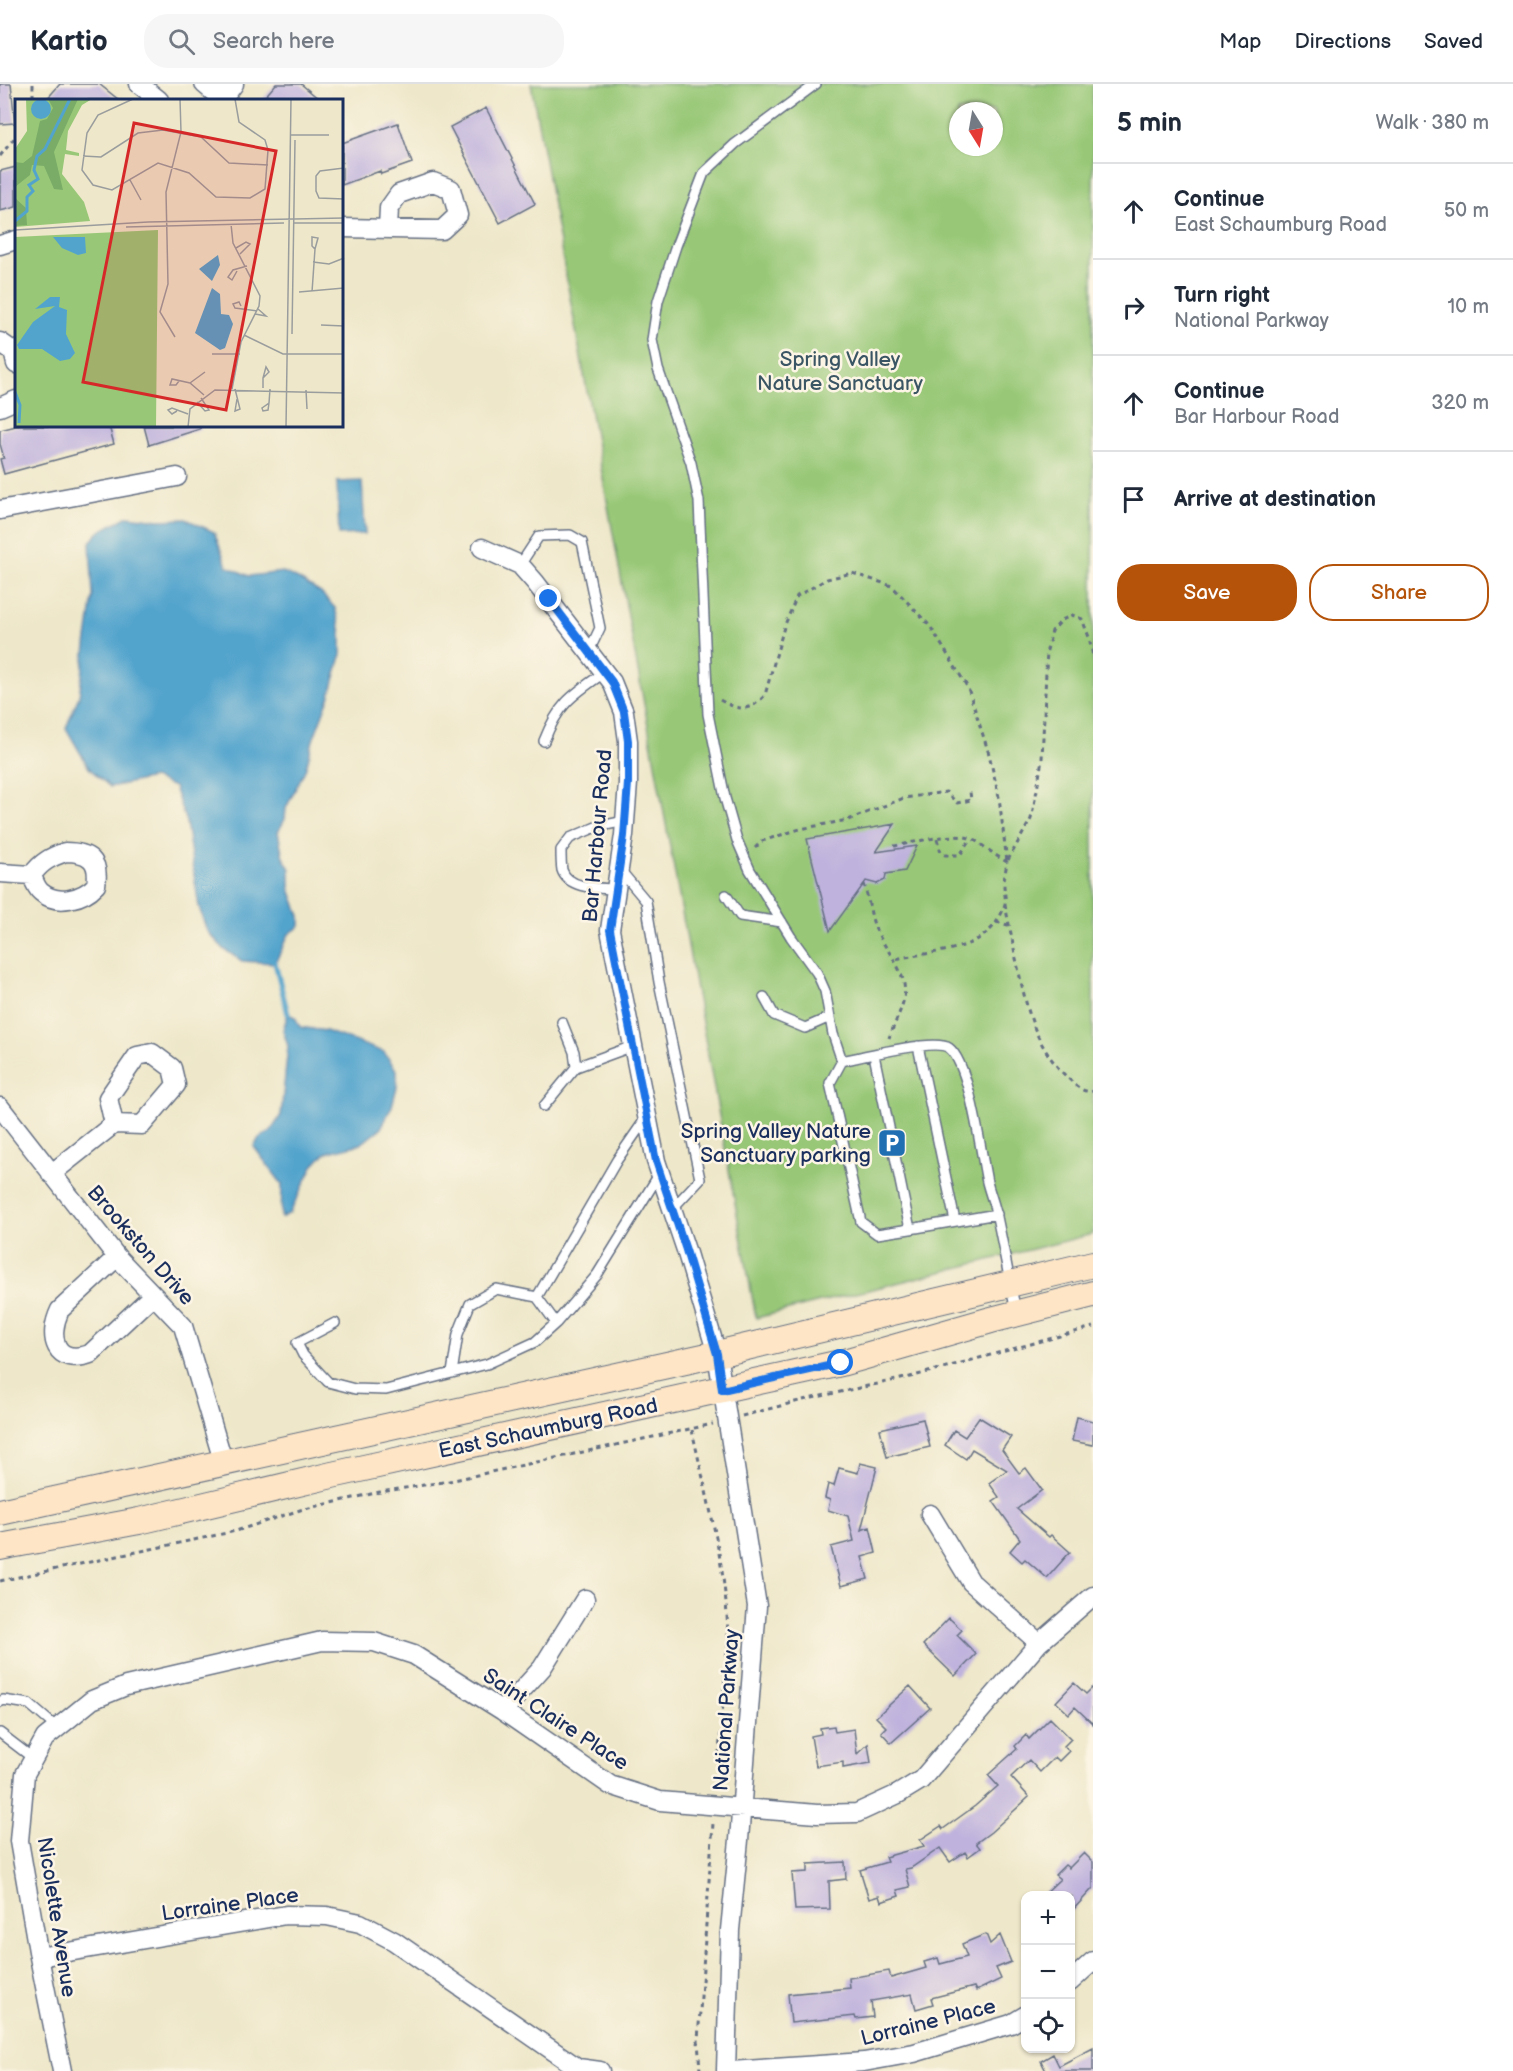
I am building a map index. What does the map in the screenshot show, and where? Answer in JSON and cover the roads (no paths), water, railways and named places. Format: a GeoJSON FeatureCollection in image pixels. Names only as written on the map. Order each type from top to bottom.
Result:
{"type":"FeatureCollection","features":[{"type":"Feature","properties":{"kind":"main road","name":"East Schaumburg Road"},"geometry":{"type":"LineString","coordinates":[[0,1512],[717,1354],[1093,1264]]}},
{"type":"Feature","properties":{"kind":"main road","name":"East Schaumburg Road"},"geometry":{"type":"LineString","coordinates":[[0,1547],[139,1521],[332,1475],[841,1363],[1093,1294]]}},
{"type":"Feature","properties":{"kind":"street"},"geometry":{"type":"LineString","coordinates":[[140,84],[158,99]]}},
{"type":"Feature","properties":{"kind":"street"},"geometry":{"type":"LineString","coordinates":[[204,84],[221,99]]}},
{"type":"Feature","properties":{"kind":"street"},"geometry":{"type":"LineString","coordinates":[[223,99],[234,84]]}},
{"type":"Feature","properties":{"kind":"street"},"geometry":{"type":"LineString","coordinates":[[344,228],[388,228]]}},
{"type":"Feature","properties":{"kind":"street"},"geometry":{"type":"LineString","coordinates":[[0,245],[15,240]]}},
{"type":"Feature","properties":{"kind":"street"},"geometry":{"type":"LineString","coordinates":[[0,342],[13,351],[15,360]]}},
{"type":"Feature","properties":{"kind":"street"},"geometry":{"type":"LineString","coordinates":[[0,407],[15,400]]}},
{"type":"Feature","properties":{"kind":"street"},"geometry":{"type":"LineString","coordinates":[[0,510],[177,477]]}},
{"type":"Feature","properties":{"kind":"street","name":"Bar Harbour Road"},"geometry":{"type":"LineString","coordinates":[[482,548],[520,565],[605,672],[612,682],[624,712],[628,751],[625,821],[610,930],[660,1173],[717,1354]]}},
{"type":"Feature","properties":{"kind":"street"},"geometry":{"type":"LineString","coordinates":[[0,873],[32,875]]}},
{"type":"Feature","properties":{"kind":"street","name":"Brookston Drive"},"geometry":{"type":"LineString","coordinates":[[0,1107],[117,1257],[183,1326],[224,1464]]}},
{"type":"Feature","properties":{"kind":"street"},"geometry":{"type":"LineString","coordinates":[[51,1174],[114,1124]]}},
{"type":"Feature","properties":{"kind":"street"},"geometry":{"type":"LineString","coordinates":[[117,1257],[60,1310],[55,1321],[53,1337],[56,1345],[66,1355],[76,1359],[90,1354],[153,1295]]}},
{"type":"Feature","properties":{"kind":"street","name":"National Parkway"},"geometry":{"type":"LineString","coordinates":[[717,1354],[757,1606],[730,1930],[728,2071]]}},
{"type":"Feature","properties":{"kind":"street"},"geometry":{"type":"LineString","coordinates":[[930,1514],[971,1582],[1039,1643]]}},
{"type":"Feature","properties":{"kind":"street","name":"Saint Claire Place"},"geometry":{"type":"LineString","coordinates":[[51,1733],[92,1700],[126,1686],[322,1641],[374,1642],[414,1654],[503,1711],[610,1785],[660,1801],[817,1814],[857,1813],[898,1794],[921,1780],[1039,1643],[1093,1596]]}},
{"type":"Feature","properties":{"kind":"street"},"geometry":{"type":"LineString","coordinates":[[503,1711],[542,1668],[585,1599]]}},
{"type":"Feature","properties":{"kind":"street","name":"Nicolette Avenue"},"geometry":{"type":"LineString","coordinates":[[51,1733],[25,1774],[19,1841],[39,1957],[63,2071]]}},
{"type":"Feature","properties":{"kind":"street","name":"Lorraine Place"},"geometry":{"type":"LineString","coordinates":[[39,1957],[286,1915],[327,1916],[360,1923],[394,1941],[578,2068],[600,2071]]}},
{"type":"Feature","properties":{"kind":"street"},"geometry":{"type":"LineString","coordinates":[[1075,1978],[1093,1961]]}},
{"type":"Feature","properties":{"kind":"street","name":"Lorraine Place"},"geometry":{"type":"LineString","coordinates":[[728,2071],[864,2062],[904,2055],[1011,2024],[1021,2018]]}},
{"type":"Feature","properties":{"kind":"lane"},"geometry":{"type":"LineString","coordinates":[[816,84],[735,144],[704,173],[658,301],[652,340],[658,369],[691,463],[699,501],[708,714],[731,819],[750,870],[817,973],[825,991],[833,1034],[842,1061],[830,1083],[861,1222],[877,1234],[997,1214]]}},
{"type":"Feature","properties":{"kind":"lane"},"geometry":{"type":"LineString","coordinates":[[520,565],[539,536],[570,535],[582,542],[600,628],[589,651]]}},
{"type":"Feature","properties":{"kind":"lane"},"geometry":{"type":"LineString","coordinates":[[544,741],[552,722],[571,696],[605,672]]}},
{"type":"Feature","properties":{"kind":"lane"},"geometry":{"type":"LineString","coordinates":[[615,889],[588,887],[569,881],[562,871],[561,850],[570,838],[596,827],[625,821]]}},
{"type":"Feature","properties":{"kind":"lane"},"geometry":{"type":"LineString","coordinates":[[618,868],[646,901],[659,982],[700,1179],[672,1209]]}},
{"type":"Feature","properties":{"kind":"lane"},"geometry":{"type":"LineString","coordinates":[[726,895],[740,916],[782,922]]}},
{"type":"Feature","properties":{"kind":"lane"},"geometry":{"type":"LineString","coordinates":[[764,997],[774,1014],[805,1028],[830,1017]]}},
{"type":"Feature","properties":{"kind":"lane"},"geometry":{"type":"LineString","coordinates":[[562,1022],[574,1052],[576,1067]]}},
{"type":"Feature","properties":{"kind":"lane"},"geometry":{"type":"LineString","coordinates":[[842,1061],[918,1046],[941,1044],[949,1048],[957,1058],[967,1083],[1017,1313]]}},
{"type":"Feature","properties":{"kind":"lane"},"geometry":{"type":"LineString","coordinates":[[544,1106],[576,1067],[633,1046]]}},
{"type":"Feature","properties":{"kind":"lane"},"geometry":{"type":"LineString","coordinates":[[918,1046],[955,1221]]}},
{"type":"Feature","properties":{"kind":"lane"},"geometry":{"type":"LineString","coordinates":[[874,1055],[910,1229]]}},
{"type":"Feature","properties":{"kind":"lane"},"geometry":{"type":"LineString","coordinates":[[537,1297],[617,1160],[647,1116]]}},
{"type":"Feature","properties":{"kind":"lane"},"geometry":{"type":"LineString","coordinates":[[335,1323],[297,1343],[303,1355],[328,1382],[355,1389],[386,1390],[487,1364],[535,1342],[556,1323],[597,1275],[660,1173]]}},
{"type":"Feature","properties":{"kind":"lane"},"geometry":{"type":"LineString","coordinates":[[452,1373],[458,1334],[470,1304],[496,1289],[537,1297],[556,1323]]}},
{"type":"Feature","properties":{"kind":"lane"},"geometry":{"type":"LineString","coordinates":[[0,1702],[3,1700],[29,1704],[51,1733]]}},
{"type":"Feature","properties":{"kind":"lane"},"geometry":{"type":"LineString","coordinates":[[0,1733],[34,1759]]}},
{"type":"Feature","properties":{"kind":"water"},"geometry":{"type":"Polygon","coordinates":[[[362,481],[365,534],[339,535],[337,482],[362,481]]]}},
{"type":"Feature","properties":{"kind":"water"},"geometry":{"type":"Polygon","coordinates":[[[128,516],[159,520],[186,519],[214,532],[227,566],[249,576],[283,572],[321,593],[335,608],[341,632],[341,656],[306,768],[286,808],[285,819],[278,832],[283,857],[290,869],[290,889],[300,916],[300,926],[289,934],[275,963],[242,961],[225,950],[207,931],[199,907],[186,822],[174,787],[153,778],[110,787],[89,768],[66,728],[79,696],[93,596],[90,542],[100,531],[128,516]]]}},
{"type":"Feature","properties":{"kind":"water"},"geometry":{"type":"Polygon","coordinates":[[[288,1014],[295,1017],[300,1027],[326,1031],[384,1052],[397,1071],[397,1087],[392,1106],[381,1128],[361,1144],[325,1153],[313,1166],[290,1213],[281,1218],[282,1184],[254,1147],[259,1138],[271,1131],[281,1115],[288,1046],[283,1030],[288,1014]]]}},
{"type":"Feature","properties":{"kind":"waterway"},"geometry":{"type":"LineString","coordinates":[[275,963],[288,1014]]}},
{"type":"Feature","properties":{"kind":"place","name":"Spring Valley Nature Sanctuary parking"},"geometry":{"type":"Point","coordinates":[892,1143]}},
{"type":"Feature","properties":{"kind":"park label","name":"Spring Valley Nature Sanctuary"},"geometry":{"type":"Point","coordinates":[840,371]}}]}
